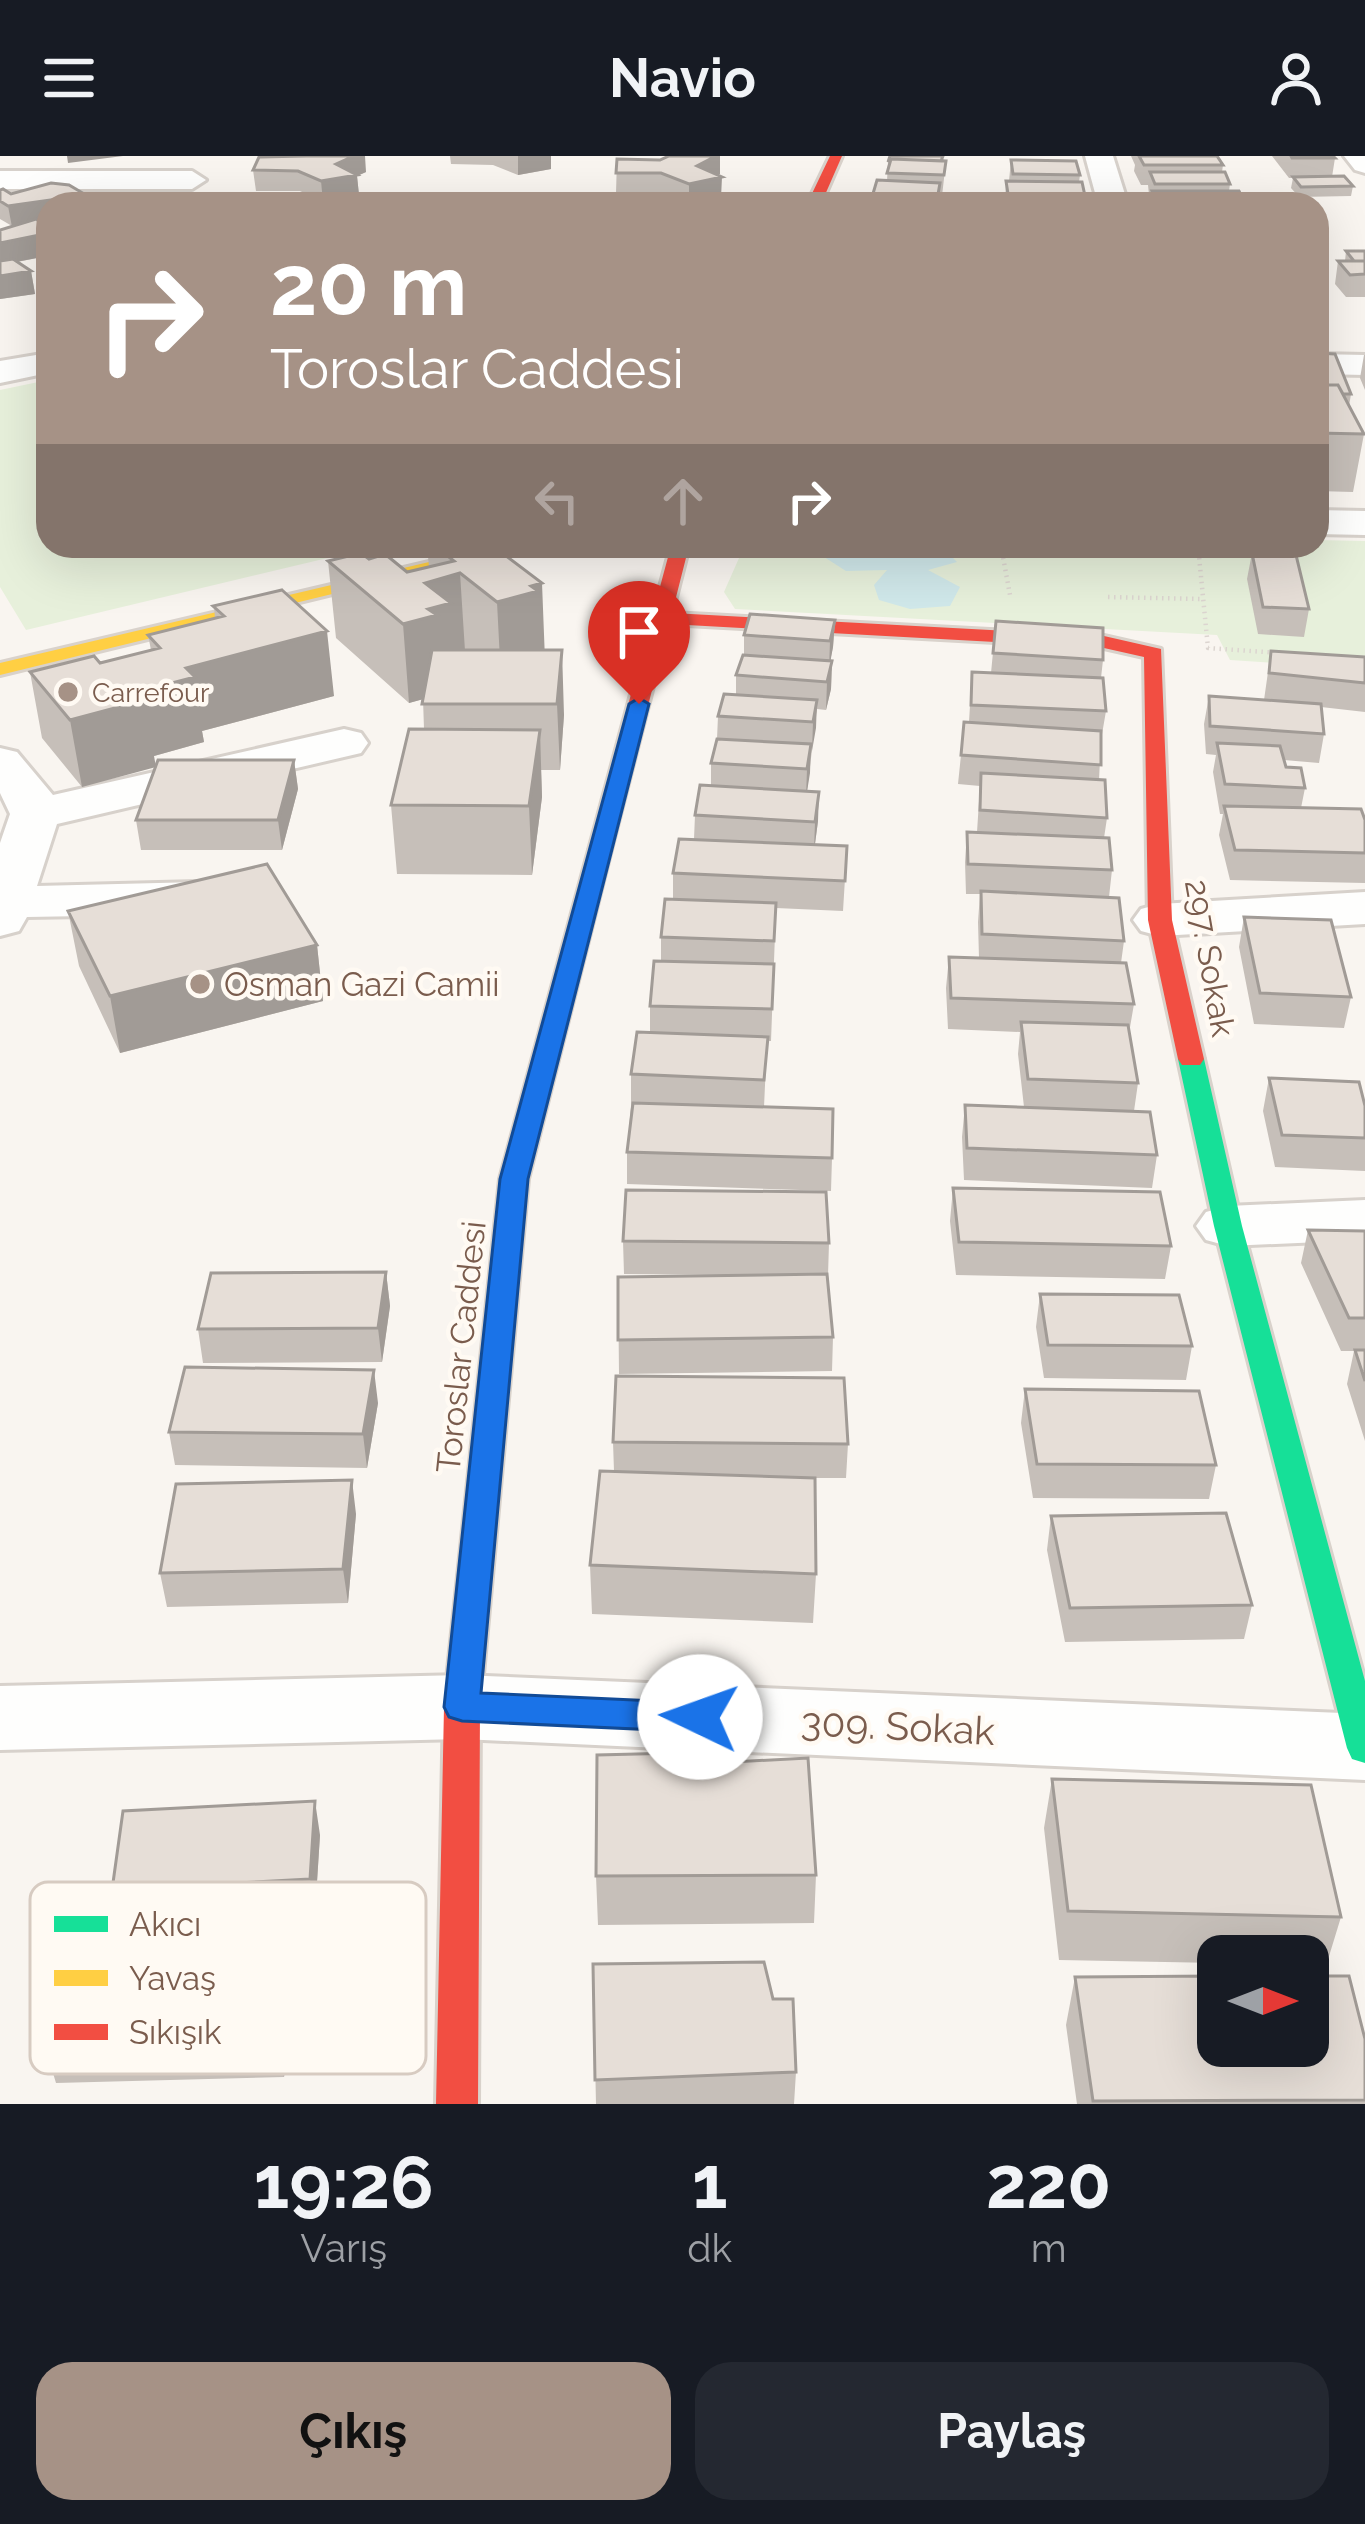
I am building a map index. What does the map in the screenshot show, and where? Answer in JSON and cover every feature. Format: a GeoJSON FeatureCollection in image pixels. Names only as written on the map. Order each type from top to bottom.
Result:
{"type":"FeatureCollection","features":[{"type":"Feature","properties":{"kind":"main road"},"geometry":{"type":"LineString","coordinates":[[820,192],[836,156]]}},
{"type":"Feature","properties":{"kind":"main road"},"geometry":{"type":"LineString","coordinates":[[0,669],[469,558]]}},
{"type":"Feature","properties":{"kind":"main road","name":"Toroslar Caddesi"},"geometry":{"type":"LineString","coordinates":[[457,2104],[462,1707],[514,1179],[677,558]]}},
{"type":"Feature","properties":{"kind":"main road","name":"297. Sokak"},"geometry":{"type":"LineString","coordinates":[[662,618],[1104,642],[1154,652],[1160,920],[1228,1226],[1365,1747]]}},
{"type":"Feature","properties":{"kind":"street"},"geometry":{"type":"LineString","coordinates":[[1099,156],[1109,192]]}},
{"type":"Feature","properties":{"kind":"street"},"geometry":{"type":"LineString","coordinates":[[1358,156],[1365,164]]}},
{"type":"Feature","properties":{"kind":"street"},"geometry":{"type":"LineString","coordinates":[[0,180],[193,180]]}},
{"type":"Feature","properties":{"kind":"street"},"geometry":{"type":"LineString","coordinates":[[1329,364],[1365,365]]}},
{"type":"Feature","properties":{"kind":"street"},"geometry":{"type":"LineString","coordinates":[[0,372],[36,365]]}},
{"type":"Feature","properties":{"kind":"street"},"geometry":{"type":"LineString","coordinates":[[1329,522],[1365,523]]}},
{"type":"Feature","properties":{"kind":"street"},"geometry":{"type":"LineString","coordinates":[[35,814],[344,743]]}},
{"type":"Feature","properties":{"kind":"street"},"geometry":{"type":"LineString","coordinates":[[0,762],[31,799],[35,814],[4,911],[219,898]]}},
{"type":"Feature","properties":{"kind":"street"},"geometry":{"type":"LineString","coordinates":[[1160,920],[1365,908]]}},
{"type":"Feature","properties":{"kind":"street"},"geometry":{"type":"LineString","coordinates":[[1228,1226],[1365,1220]]}},
{"type":"Feature","properties":{"kind":"street","name":"309. Sokak"},"geometry":{"type":"LineString","coordinates":[[0,1718],[462,1707],[1365,1747]]}},
{"type":"Feature","properties":{"kind":"path"},"geometry":{"type":"LineString","coordinates":[[1003,558],[1009,595],[1030,595]]}},
{"type":"Feature","properties":{"kind":"path"},"geometry":{"type":"LineString","coordinates":[[1199,558],[1208,648],[1298,654]]}},
{"type":"Feature","properties":{"kind":"path"},"geometry":{"type":"LineString","coordinates":[[1095,597],[1203,599]]}},
{"type":"Feature","properties":{"kind":"green space"},"geometry":{"type":"Polygon","coordinates":[[[36,382],[36,558],[328,558],[26,630],[0,587],[0,390],[36,382]]]}},
{"type":"Feature","properties":{"kind":"green space"},"geometry":{"type":"Polygon","coordinates":[[[1329,540],[1365,541],[1365,669],[1230,660],[1217,635],[735,609],[724,592],[739,558],[1329,558],[1329,540]]]}},
{"type":"Feature","properties":{"kind":"water"},"geometry":{"type":"Polygon","coordinates":[[[826,558],[953,558],[957,562],[928,570],[960,587],[950,606],[910,609],[879,600],[874,585],[887,570],[846,571],[826,558]]]}},
{"type":"Feature","properties":{"kind":"building"},"geometry":{"type":"Polygon","coordinates":[[[354,156],[336,164],[357,175],[321,181],[298,171],[253,170],[259,157],[354,156]]]}},
{"type":"Feature","properties":{"kind":"building"},"geometry":{"type":"Polygon","coordinates":[[[716,156],[697,166],[722,177],[689,184],[661,173],[616,173],[617,159],[716,156]]]}},
{"type":"Feature","properties":{"kind":"building"},"geometry":{"type":"Polygon","coordinates":[[[890,156],[943,156],[941,161],[888,162],[890,156]]]}},
{"type":"Feature","properties":{"kind":"building"},"geometry":{"type":"Polygon","coordinates":[[[1139,156],[1217,156],[1223,165],[1144,165],[1139,156]]]}},
{"type":"Feature","properties":{"kind":"building"},"geometry":{"type":"Polygon","coordinates":[[[891,159],[946,161],[944,175],[887,173],[891,159]]]}},
{"type":"Feature","properties":{"kind":"building"},"geometry":{"type":"Polygon","coordinates":[[[1011,160],[1076,161],[1080,175],[1013,174],[1011,160]]]}},
{"type":"Feature","properties":{"kind":"building"},"geometry":{"type":"Polygon","coordinates":[[[1150,172],[1225,172],[1230,184],[1155,184],[1150,172]]]}},
{"type":"Feature","properties":{"kind":"building"},"geometry":{"type":"Polygon","coordinates":[[[1344,176],[1353,186],[1301,187],[1293,177],[1344,176]]]}},
{"type":"Feature","properties":{"kind":"building"},"geometry":{"type":"Polygon","coordinates":[[[877,180],[940,183],[938,192],[873,192],[877,180]]]}},
{"type":"Feature","properties":{"kind":"building"},"geometry":{"type":"Polygon","coordinates":[[[1006,181],[1082,182],[1084,192],[1008,192],[1006,181]]]}},
{"type":"Feature","properties":{"kind":"building"},"geometry":{"type":"Polygon","coordinates":[[[51,183],[81,192],[36,192],[36,202],[8,206],[0,201],[0,190],[11,194],[51,183]]]}},
{"type":"Feature","properties":{"kind":"building"},"geometry":{"type":"Polygon","coordinates":[[[36,219],[36,236],[0,243],[0,230],[36,219]]]}},
{"type":"Feature","properties":{"kind":"building"},"geometry":{"type":"Polygon","coordinates":[[[1346,251],[1365,251],[1365,261],[1354,261],[1346,251]]]}},
{"type":"Feature","properties":{"kind":"building"},"geometry":{"type":"Polygon","coordinates":[[[13,259],[31,271],[0,276],[0,261],[13,259]]]}},
{"type":"Feature","properties":{"kind":"building"},"geometry":{"type":"Polygon","coordinates":[[[1338,261],[1365,261],[1365,274],[1350,275],[1338,261]]]}},
{"type":"Feature","properties":{"kind":"building"},"geometry":{"type":"Polygon","coordinates":[[[1329,354],[1335,354],[1351,394],[1343,394],[1338,385],[1329,385],[1329,354]]]}},
{"type":"Feature","properties":{"kind":"building"},"geometry":{"type":"Polygon","coordinates":[[[1329,385],[1338,385],[1364,434],[1329,433],[1329,385]]]}},
{"type":"Feature","properties":{"kind":"building"},"geometry":{"type":"Polygon","coordinates":[[[390,558],[407,572],[454,561],[450,558],[509,558],[542,583],[531,586],[538,591],[497,602],[460,573],[425,583],[451,603],[428,609],[437,615],[403,624],[328,561],[390,558]]]}},
{"type":"Feature","properties":{"kind":"building"},"geometry":{"type":"Polygon","coordinates":[[[1253,558],[1297,558],[1309,609],[1263,607],[1253,558]]]}},
{"type":"Feature","properties":{"kind":"building"},"geometry":{"type":"Polygon","coordinates":[[[282,590],[327,631],[186,668],[195,677],[137,692],[145,700],[70,720],[30,672],[94,656],[100,663],[160,648],[148,635],[224,616],[213,606],[282,590]]]}},
{"type":"Feature","properties":{"kind":"building"},"geometry":{"type":"Polygon","coordinates":[[[750,614],[835,620],[830,641],[744,635],[750,614]]]}},
{"type":"Feature","properties":{"kind":"building"},"geometry":{"type":"Polygon","coordinates":[[[996,621],[1103,628],[1103,660],[993,653],[996,621]]]}},
{"type":"Feature","properties":{"kind":"building"},"geometry":{"type":"Polygon","coordinates":[[[432,650],[562,650],[557,704],[422,704],[432,650]]]}},
{"type":"Feature","properties":{"kind":"building"},"geometry":{"type":"Polygon","coordinates":[[[1271,651],[1365,657],[1365,683],[1269,673],[1271,651]]]}},
{"type":"Feature","properties":{"kind":"building"},"geometry":{"type":"Polygon","coordinates":[[[743,655],[832,661],[827,682],[736,675],[743,655]]]}},
{"type":"Feature","properties":{"kind":"building"},"geometry":{"type":"Polygon","coordinates":[[[972,672],[1103,678],[1106,711],[971,705],[972,672]]]}},
{"type":"Feature","properties":{"kind":"building"},"geometry":{"type":"Polygon","coordinates":[[[724,694],[817,700],[813,722],[718,716],[724,694]]]}},
{"type":"Feature","properties":{"kind":"building"},"geometry":{"type":"Polygon","coordinates":[[[1209,696],[1321,704],[1324,734],[1210,726],[1209,696]]]}},
{"type":"Feature","properties":{"kind":"building"},"geometry":{"type":"Polygon","coordinates":[[[964,722],[1101,731],[1101,765],[961,755],[964,722]]]}},
{"type":"Feature","properties":{"kind":"building"},"geometry":{"type":"Polygon","coordinates":[[[409,729],[540,730],[529,806],[391,805],[409,729]]]}},
{"type":"Feature","properties":{"kind":"building"},"geometry":{"type":"Polygon","coordinates":[[[717,739],[811,744],[807,769],[711,763],[717,739]]]}},
{"type":"Feature","properties":{"kind":"building"},"geometry":{"type":"Polygon","coordinates":[[[1217,743],[1280,746],[1286,767],[1301,768],[1305,788],[1225,784],[1217,743]]]}},
{"type":"Feature","properties":{"kind":"building"},"geometry":{"type":"Polygon","coordinates":[[[158,760],[294,760],[278,820],[136,820],[158,760]]]}},
{"type":"Feature","properties":{"kind":"building"},"geometry":{"type":"Polygon","coordinates":[[[981,773],[1105,780],[1107,818],[980,810],[981,773]]]}},
{"type":"Feature","properties":{"kind":"building"},"geometry":{"type":"Polygon","coordinates":[[[700,785],[819,792],[815,822],[695,815],[700,785]]]}},
{"type":"Feature","properties":{"kind":"building"},"geometry":{"type":"Polygon","coordinates":[[[1224,806],[1361,809],[1365,853],[1235,850],[1224,806]]]}},
{"type":"Feature","properties":{"kind":"building"},"geometry":{"type":"Polygon","coordinates":[[[967,832],[1109,838],[1112,870],[968,864],[967,832]]]}},
{"type":"Feature","properties":{"kind":"building"},"geometry":{"type":"Polygon","coordinates":[[[679,839],[847,846],[845,881],[673,873],[679,839]]]}},
{"type":"Feature","properties":{"kind":"building"},"geometry":{"type":"Polygon","coordinates":[[[267,864],[317,945],[110,996],[68,911],[267,864]]]}},
{"type":"Feature","properties":{"kind":"building"},"geometry":{"type":"Polygon","coordinates":[[[981,891],[1119,898],[1124,941],[982,934],[981,891]]]}},
{"type":"Feature","properties":{"kind":"building"},"geometry":{"type":"Polygon","coordinates":[[[665,899],[776,903],[774,941],[661,937],[665,899]]]}},
{"type":"Feature","properties":{"kind":"building"},"geometry":{"type":"Polygon","coordinates":[[[1244,917],[1331,920],[1351,997],[1260,993],[1244,917]]]}},
{"type":"Feature","properties":{"kind":"building"},"geometry":{"type":"Polygon","coordinates":[[[949,957],[1126,963],[1134,1004],[951,998],[949,957]]]}},
{"type":"Feature","properties":{"kind":"building"},"geometry":{"type":"Polygon","coordinates":[[[654,961],[774,964],[772,1009],[650,1006],[654,961]]]}},
{"type":"Feature","properties":{"kind":"building"},"geometry":{"type":"Polygon","coordinates":[[[1021,1022],[1128,1025],[1138,1083],[1028,1079],[1021,1022]]]}},
{"type":"Feature","properties":{"kind":"building"},"geometry":{"type":"Polygon","coordinates":[[[637,1032],[768,1037],[764,1080],[631,1074],[637,1032]]]}},
{"type":"Feature","properties":{"kind":"building"},"geometry":{"type":"Polygon","coordinates":[[[1269,1078],[1359,1082],[1365,1138],[1282,1135],[1269,1078]]]}},
{"type":"Feature","properties":{"kind":"building"},"geometry":{"type":"Polygon","coordinates":[[[633,1103],[833,1109],[832,1158],[627,1152],[633,1103]]]}},
{"type":"Feature","properties":{"kind":"building"},"geometry":{"type":"Polygon","coordinates":[[[965,1105],[1150,1112],[1157,1155],[967,1148],[965,1105]]]}},
{"type":"Feature","properties":{"kind":"building"},"geometry":{"type":"Polygon","coordinates":[[[953,1188],[1160,1192],[1171,1246],[959,1242],[953,1188]]]}},
{"type":"Feature","properties":{"kind":"building"},"geometry":{"type":"Polygon","coordinates":[[[626,1190],[826,1192],[829,1243],[623,1241],[626,1190]]]}},
{"type":"Feature","properties":{"kind":"building"},"geometry":{"type":"Polygon","coordinates":[[[1308,1230],[1365,1231],[1365,1318],[1349,1318],[1308,1230]]]}},
{"type":"Feature","properties":{"kind":"building"},"geometry":{"type":"Polygon","coordinates":[[[386,1272],[378,1328],[198,1329],[211,1273],[386,1272]]]}},
{"type":"Feature","properties":{"kind":"building"},"geometry":{"type":"Polygon","coordinates":[[[827,1274],[833,1337],[618,1340],[618,1277],[827,1274]]]}},
{"type":"Feature","properties":{"kind":"building"},"geometry":{"type":"Polygon","coordinates":[[[1040,1294],[1179,1295],[1192,1346],[1048,1345],[1040,1294]]]}},
{"type":"Feature","properties":{"kind":"building"},"geometry":{"type":"Polygon","coordinates":[[[1355,1350],[1365,1350],[1365,1381],[1355,1350]]]}},
{"type":"Feature","properties":{"kind":"building"},"geometry":{"type":"Polygon","coordinates":[[[185,1367],[374,1370],[363,1434],[169,1432],[185,1367]]]}},
{"type":"Feature","properties":{"kind":"building"},"geometry":{"type":"Polygon","coordinates":[[[616,1376],[844,1378],[848,1444],[613,1442],[616,1376]]]}},
{"type":"Feature","properties":{"kind":"building"},"geometry":{"type":"Polygon","coordinates":[[[1025,1389],[1199,1391],[1216,1465],[1037,1464],[1025,1389]]]}},
{"type":"Feature","properties":{"kind":"building"},"geometry":{"type":"Polygon","coordinates":[[[600,1471],[815,1478],[816,1574],[590,1565],[600,1471]]]}},
{"type":"Feature","properties":{"kind":"building"},"geometry":{"type":"Polygon","coordinates":[[[352,1480],[343,1569],[160,1573],[176,1484],[352,1480]]]}},
{"type":"Feature","properties":{"kind":"building"},"geometry":{"type":"Polygon","coordinates":[[[1226,1513],[1252,1605],[1070,1608],[1051,1516],[1226,1513]]]}},
{"type":"Feature","properties":{"kind":"building"},"geometry":{"type":"Polygon","coordinates":[[[718,1752],[732,1762],[808,1758],[816,1875],[596,1876],[597,1755],[718,1752]]]}},
{"type":"Feature","properties":{"kind":"building"},"geometry":{"type":"Polygon","coordinates":[[[1052,1779],[1311,1785],[1341,1917],[1068,1911],[1052,1779]]]}},
{"type":"Feature","properties":{"kind":"building"},"geometry":{"type":"Polygon","coordinates":[[[315,1801],[310,1879],[113,1882],[123,1811],[315,1801]]]}},
{"type":"Feature","properties":{"kind":"building"},"geometry":{"type":"Polygon","coordinates":[[[764,1962],[773,1999],[793,1999],[796,2072],[595,2080],[593,1964],[764,1962]]]}},
{"type":"Feature","properties":{"kind":"building"},"geometry":{"type":"Polygon","coordinates":[[[1197,1976],[1197,2067],[1329,2067],[1329,1976],[1349,1976],[1365,2039],[1365,2100],[1093,2101],[1075,1977],[1197,1976]]]}},
{"type":"Feature","properties":{"kind":"traffic: fast"},"geometry":{"type":"LineString","coordinates":[[475,1576],[514,1179],[600,850]]}},
{"type":"Feature","properties":{"kind":"traffic: fast"},"geometry":{"type":"LineString","coordinates":[[1191,1059],[1228,1226],[1365,1748]]}},
{"type":"Feature","properties":{"kind":"traffic: slow"},"geometry":{"type":"LineString","coordinates":[[0,669],[469,558]]}},
{"type":"Feature","properties":{"kind":"traffic: jam"},"geometry":{"type":"LineString","coordinates":[[820,192],[836,156]]}},
{"type":"Feature","properties":{"kind":"traffic: jam"},"geometry":{"type":"LineString","coordinates":[[600,850],[677,558]]}},
{"type":"Feature","properties":{"kind":"traffic: jam"},"geometry":{"type":"LineString","coordinates":[[662,618],[1104,642],[1154,653],[1160,920],[1191,1059]]}},
{"type":"Feature","properties":{"kind":"traffic: jam"},"geometry":{"type":"LineString","coordinates":[[457,2104],[462,1707],[475,1576]]}},
{"type":"Feature","properties":{"kind":"place","name":"Carrefour"},"geometry":{"type":"Point","coordinates":[68,692]}},
{"type":"Feature","properties":{"kind":"place","name":"Osman Gazi Camii"},"geometry":{"type":"Point","coordinates":[200,984]}},
{"type":"Feature","properties":{"kind":"route"},"geometry":{"type":"LineString","coordinates":[[639,704],[514,1179],[462,1707],[700,1717]]}}]}
